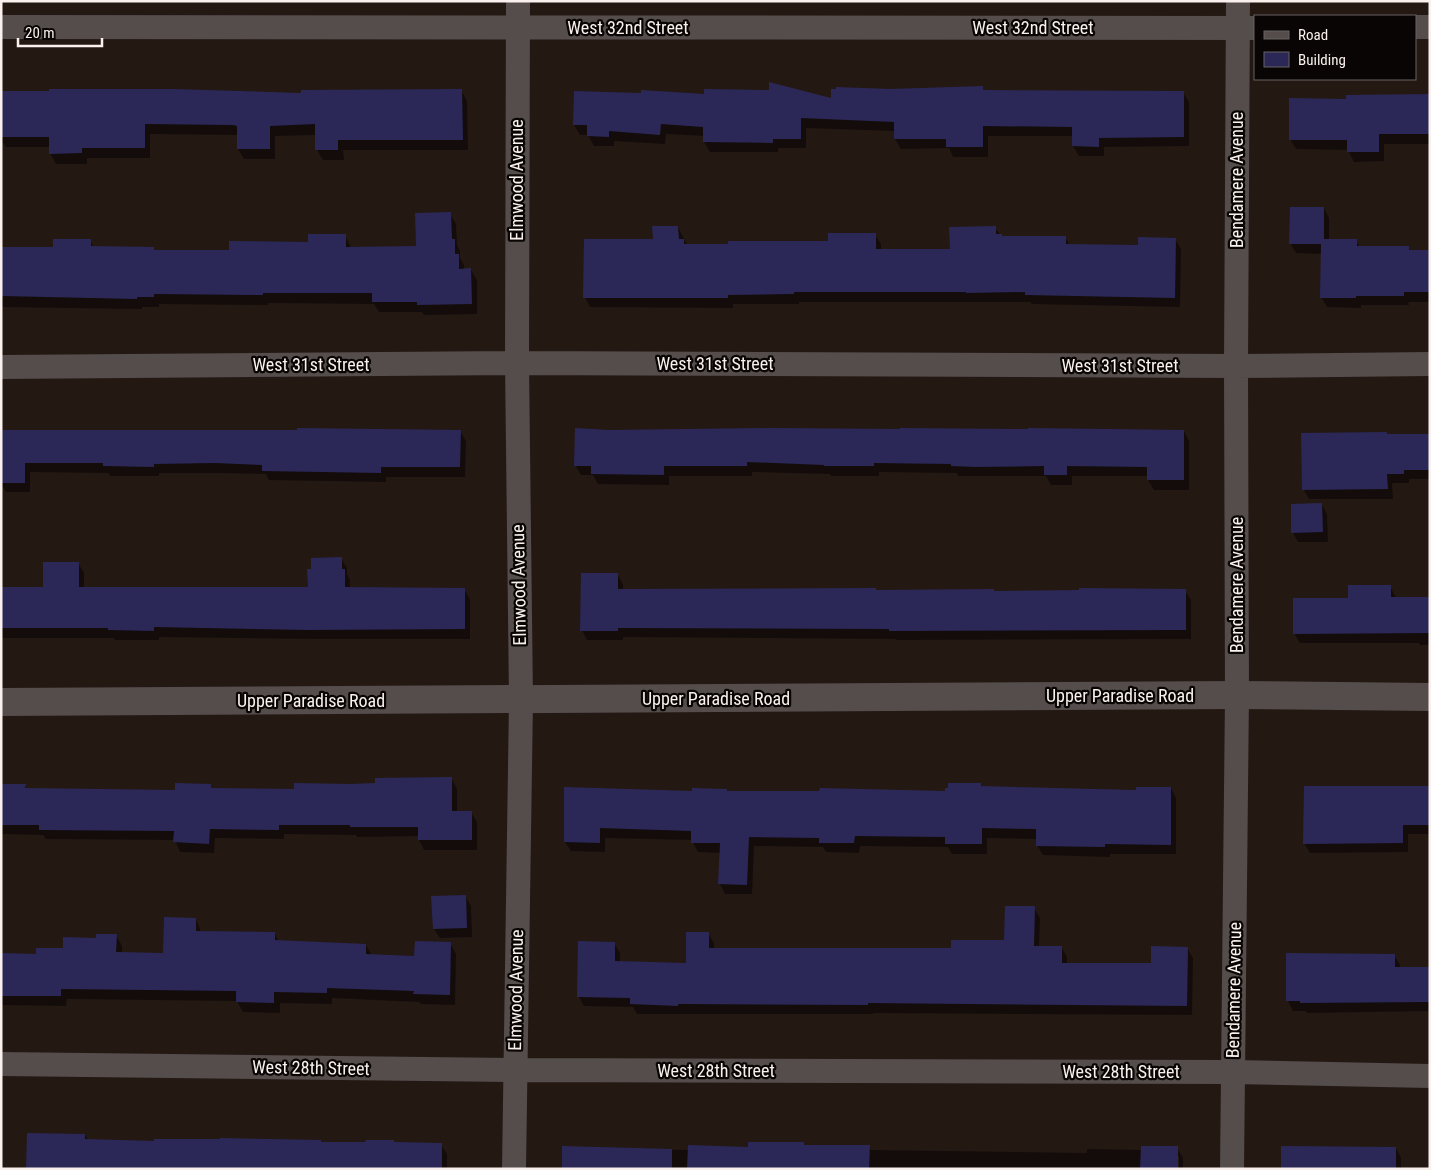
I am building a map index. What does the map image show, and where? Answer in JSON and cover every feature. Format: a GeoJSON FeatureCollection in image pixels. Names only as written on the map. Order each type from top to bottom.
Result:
{"type":"FeatureCollection","features":[{"type":"Feature","properties":{"kind":"street","name":"Elmwood Avenue"},"geometry":{"type":"LineString","coordinates":[[514,1169],[521,700],[517,363],[518,1]]}},
{"type":"Feature","properties":{"kind":"street","name":"Bendamere Avenue"},"geometry":{"type":"LineString","coordinates":[[1232,1169],[1237,695],[1236,366],[1246,28],[1238,1]]}},
{"type":"Feature","properties":{"kind":"street","name":"West 32nd Street"},"geometry":{"type":"LineString","coordinates":[[1,27],[1246,28]]}},
{"type":"Feature","properties":{"kind":"street"},"geometry":{"type":"LineString","coordinates":[[1416,27],[1430,27]]}},
{"type":"Feature","properties":{"kind":"street","name":"West 31st Street"},"geometry":{"type":"LineString","coordinates":[[1,367],[517,363],[1236,366],[1430,364]]}},
{"type":"Feature","properties":{"kind":"street","name":"Upper Paradise Road"},"geometry":{"type":"LineString","coordinates":[[1,702],[1237,695],[1430,696]]}},
{"type":"Feature","properties":{"kind":"street","name":"West 28th Street"},"geometry":{"type":"LineString","coordinates":[[1,1064],[515,1070],[1233,1072],[1430,1076]]}},
{"type":"Feature","properties":{"kind":"building"},"geometry":{"type":"Polygon","coordinates":[[[769,82],[831,98],[831,89],[836,89],[836,87],[890,89],[983,86],[983,90],[1184,91],[1184,137],[1099,138],[1099,147],[1072,146],[1072,127],[983,126],[983,147],[946,147],[946,139],[894,139],[894,122],[801,118],[801,139],[773,139],[773,143],[703,142],[703,127],[661,124],[660,135],[609,131],[609,137],[587,136],[587,125],[573,125],[574,91],[641,93],[641,90],[704,94],[704,89],[769,90],[769,82]]]}},
{"type":"Feature","properties":{"kind":"building"},"geometry":{"type":"Polygon","coordinates":[[[49,89],[174,89],[301,93],[301,90],[462,89],[463,140],[338,140],[338,150],[315,150],[315,124],[270,126],[270,149],[237,149],[237,126],[145,124],[145,148],[82,148],[82,153],[49,154],[49,137],[1,137],[1,91],[49,91],[49,89]]]}},
{"type":"Feature","properties":{"kind":"building"},"geometry":{"type":"Polygon","coordinates":[[[1430,94],[1430,134],[1379,134],[1379,152],[1347,152],[1347,140],[1289,140],[1289,98],[1346,99],[1346,95],[1430,94]]]}},
{"type":"Feature","properties":{"kind":"building"},"geometry":{"type":"Polygon","coordinates":[[[1290,207],[1324,207],[1324,239],[1357,239],[1357,246],[1409,246],[1409,250],[1430,250],[1430,292],[1404,292],[1404,296],[1320,298],[1321,244],[1289,244],[1290,207]]]}},
{"type":"Feature","properties":{"kind":"building"},"geometry":{"type":"Polygon","coordinates":[[[451,212],[452,239],[455,239],[455,254],[459,254],[459,269],[471,268],[472,304],[417,305],[417,302],[372,302],[372,293],[154,294],[154,297],[137,297],[137,299],[1,296],[1,247],[53,247],[53,239],[91,239],[91,246],[154,247],[154,250],[229,250],[229,241],[308,242],[308,234],[346,234],[346,247],[416,246],[415,213],[451,212]]]}},
{"type":"Feature","properties":{"kind":"building"},"geometry":{"type":"Polygon","coordinates":[[[652,226],[678,226],[679,239],[684,239],[684,244],[728,244],[728,241],[828,241],[828,233],[876,233],[876,249],[950,249],[949,227],[996,226],[996,234],[1002,234],[1002,236],[1066,236],[1066,244],[1138,245],[1138,237],[1176,238],[1175,298],[1025,295],[1025,292],[794,292],[794,294],[728,295],[728,298],[583,298],[584,239],[653,239],[652,226]]]}},
{"type":"Feature","properties":{"kind":"building"},"geometry":{"type":"Polygon","coordinates":[[[297,428],[461,430],[460,467],[381,467],[381,473],[262,471],[262,465],[215,463],[154,464],[154,467],[103,466],[103,463],[25,463],[25,483],[1,483],[1,430],[297,430],[297,428]]]}},
{"type":"Feature","properties":{"kind":"building"},"geometry":{"type":"Polygon","coordinates":[[[575,428],[609,430],[1028,428],[1184,430],[1184,480],[1147,480],[1147,467],[1067,466],[1067,475],[1044,475],[1044,466],[976,467],[951,466],[951,464],[874,463],[874,466],[824,466],[747,462],[747,466],[664,466],[664,475],[591,474],[591,466],[574,466],[575,428]]]}},
{"type":"Feature","properties":{"kind":"building"},"geometry":{"type":"Polygon","coordinates":[[[1387,432],[1387,434],[1430,434],[1430,470],[1404,470],[1404,474],[1387,474],[1388,489],[1302,490],[1301,433],[1387,432]]]}},
{"type":"Feature","properties":{"kind":"building"},"geometry":{"type":"Polygon","coordinates":[[[1322,503],[1323,532],[1291,533],[1291,504],[1322,503]]]}},
{"type":"Feature","properties":{"kind":"building"},"geometry":{"type":"Polygon","coordinates":[[[342,557],[342,569],[345,569],[345,587],[465,588],[465,629],[309,630],[154,627],[154,631],[108,630],[108,628],[1,628],[1,587],[43,587],[43,562],[79,562],[79,587],[308,587],[307,569],[311,569],[311,558],[342,557]]]}},
{"type":"Feature","properties":{"kind":"building"},"geometry":{"type":"Polygon","coordinates":[[[581,573],[618,573],[618,589],[876,588],[876,590],[994,589],[994,591],[1079,590],[1079,588],[1186,589],[1186,630],[889,631],[889,629],[618,628],[618,631],[580,631],[581,573]]]}},
{"type":"Feature","properties":{"kind":"building"},"geometry":{"type":"Polygon","coordinates":[[[1348,585],[1391,585],[1391,597],[1430,597],[1430,633],[1293,634],[1293,598],[1348,598],[1348,585]]]}},
{"type":"Feature","properties":{"kind":"building"},"geometry":{"type":"Polygon","coordinates":[[[452,777],[452,811],[472,811],[472,840],[418,840],[418,827],[279,825],[279,830],[210,829],[209,844],[173,842],[174,831],[39,830],[39,825],[1,825],[1,784],[26,784],[25,788],[175,790],[175,783],[211,784],[211,788],[294,789],[294,783],[350,784],[375,783],[375,778],[452,777]]]}},
{"type":"Feature","properties":{"kind":"building"},"geometry":{"type":"Polygon","coordinates":[[[948,783],[981,783],[981,786],[1136,790],[1136,787],[1171,787],[1171,845],[1105,844],[1105,847],[1036,846],[1036,829],[982,828],[982,844],[945,844],[945,837],[855,836],[854,843],[819,843],[819,838],[749,837],[747,885],[718,884],[720,843],[691,843],[691,831],[600,828],[600,843],[564,842],[564,787],[692,791],[692,788],[727,789],[727,791],[819,791],[820,788],[945,791],[945,788],[948,788],[948,783]]]}},
{"type":"Feature","properties":{"kind":"building"},"geometry":{"type":"Polygon","coordinates":[[[1304,786],[1430,786],[1430,825],[1403,825],[1403,843],[1303,844],[1304,786]]]}},
{"type":"Feature","properties":{"kind":"building"},"geometry":{"type":"Polygon","coordinates":[[[466,895],[467,928],[433,929],[431,896],[466,895]]]}},
{"type":"Feature","properties":{"kind":"building"},"geometry":{"type":"Polygon","coordinates":[[[1005,906],[1035,906],[1034,946],[1062,946],[1062,963],[1151,963],[1151,946],[1188,947],[1187,1006],[868,1003],[868,1005],[678,1004],[678,1006],[630,1004],[630,998],[577,997],[578,941],[615,942],[615,961],[686,963],[686,932],[709,932],[709,948],[951,948],[951,940],[1004,940],[1005,906]]]}},
{"type":"Feature","properties":{"kind":"building"},"geometry":{"type":"Polygon","coordinates":[[[164,917],[196,918],[196,931],[275,932],[275,940],[366,944],[366,954],[414,956],[415,941],[451,942],[450,995],[413,994],[414,991],[327,988],[327,993],[274,992],[274,1003],[236,1002],[236,991],[61,989],[61,996],[1,996],[1,953],[36,954],[36,948],[63,948],[63,937],[96,938],[96,934],[117,934],[116,952],[163,953],[164,917]]]}},
{"type":"Feature","properties":{"kind":"building"},"geometry":{"type":"Polygon","coordinates":[[[1286,953],[1395,954],[1395,967],[1430,967],[1430,1002],[1300,1003],[1300,1001],[1286,1001],[1286,953]]]}},
{"type":"Feature","properties":{"kind":"building"},"geometry":{"type":"Polygon","coordinates":[[[27,1133],[85,1134],[85,1139],[154,1141],[154,1139],[220,1138],[321,1140],[321,1142],[394,1140],[394,1142],[442,1143],[442,1169],[26,1169],[27,1133]]]}},
{"type":"Feature","properties":{"kind":"building"},"geometry":{"type":"Polygon","coordinates":[[[748,1142],[804,1142],[804,1145],[870,1145],[869,1169],[687,1169],[688,1145],[748,1147],[748,1142]]]}},
{"type":"Feature","properties":{"kind":"building"},"geometry":{"type":"Polygon","coordinates":[[[562,1146],[672,1149],[672,1169],[562,1169],[562,1146]]]}},
{"type":"Feature","properties":{"kind":"building"},"geometry":{"type":"Polygon","coordinates":[[[1141,1146],[1178,1146],[1178,1169],[1140,1169],[1141,1146]]]}},
{"type":"Feature","properties":{"kind":"building"},"geometry":{"type":"Polygon","coordinates":[[[1281,1146],[1396,1147],[1396,1169],[1281,1169],[1281,1146]]]}}]}
